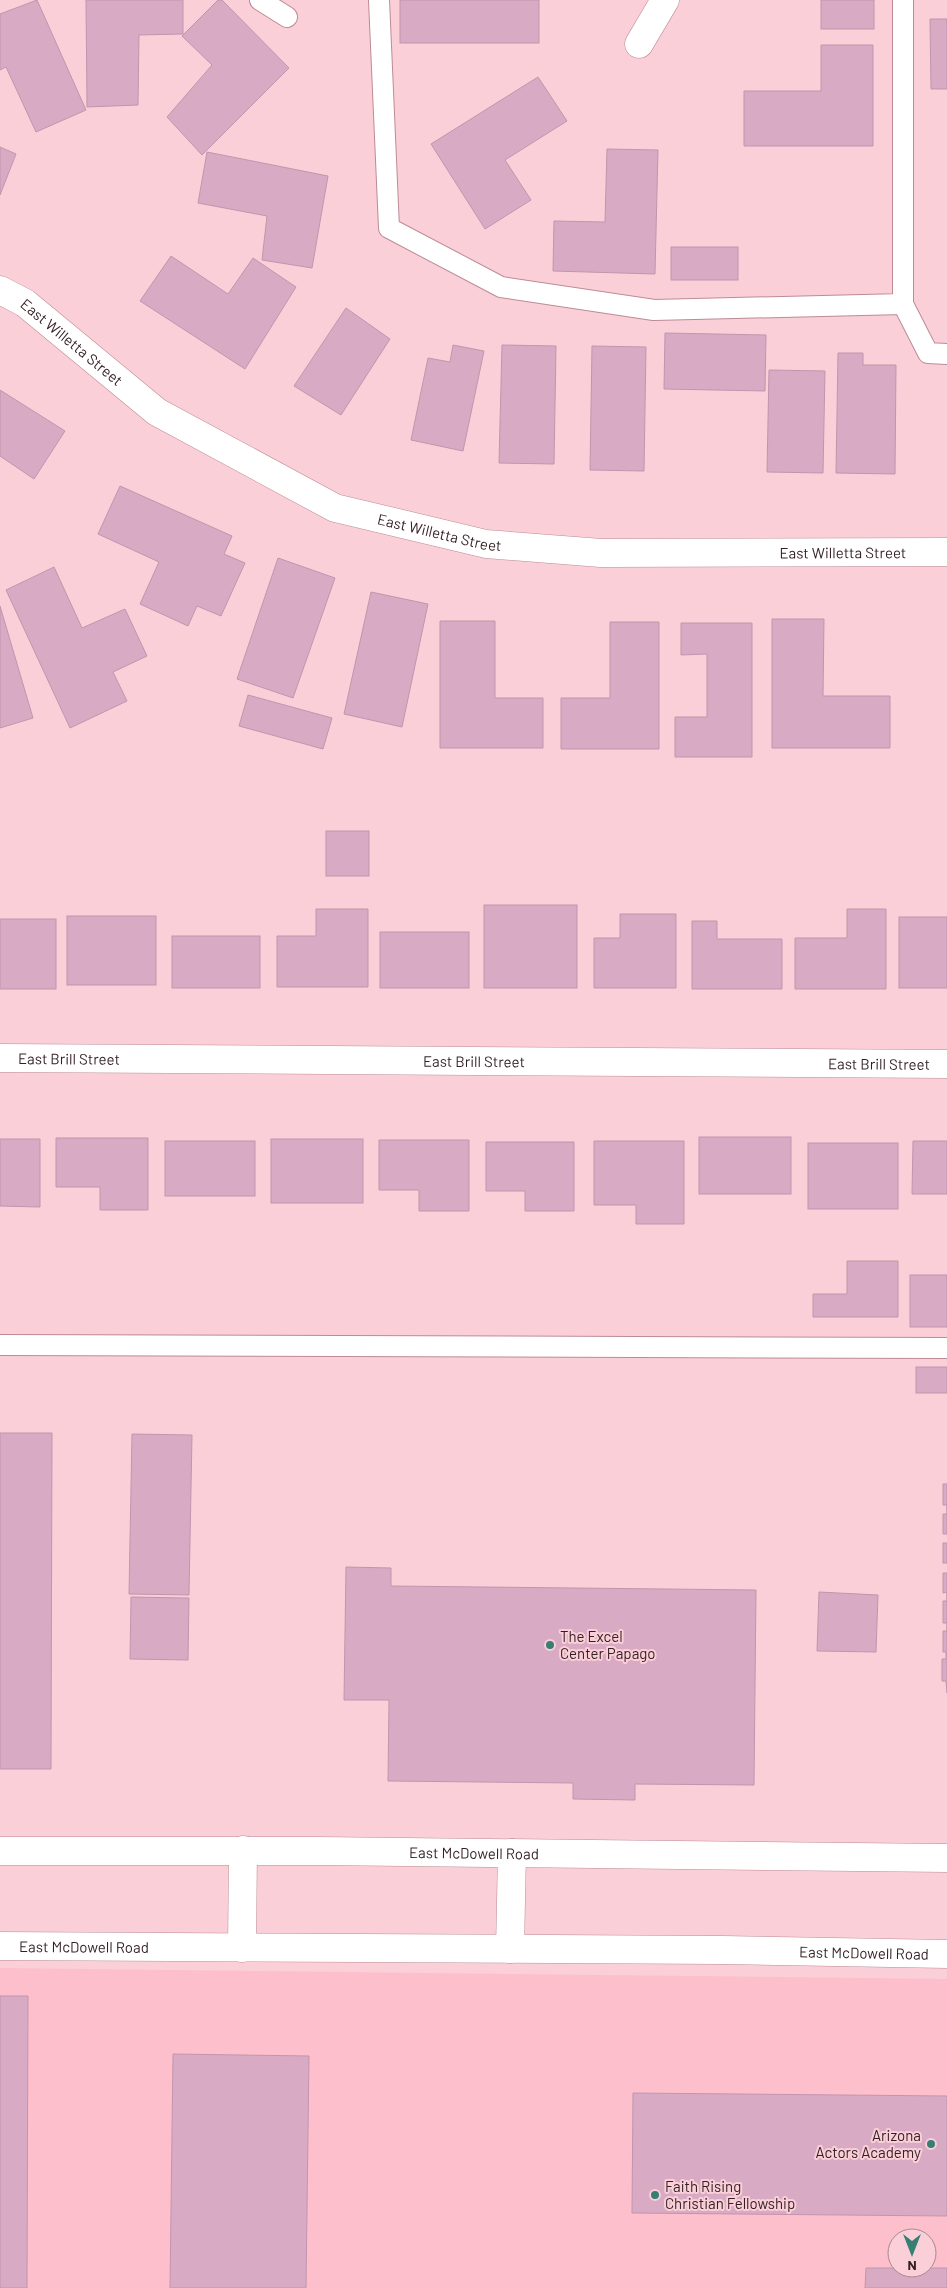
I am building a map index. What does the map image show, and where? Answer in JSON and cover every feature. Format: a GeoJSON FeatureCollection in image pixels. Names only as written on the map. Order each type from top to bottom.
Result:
{"type":"FeatureCollection","features":[{"type":"Feature","properties":{"kind":"main road"},"geometry":{"type":"LineString","coordinates":[[639,44],[665,0]]}},
{"type":"Feature","properties":{"kind":"main road","name":"East Willetta Street"},"geometry":{"type":"LineString","coordinates":[[0,290],[25,303],[157,412],[334,508],[486,544],[601,553],[947,552]]}},
{"type":"Feature","properties":{"kind":"main road","name":"East Brill Street"},"geometry":{"type":"LineString","coordinates":[[0,1058],[947,1064]]}},
{"type":"Feature","properties":{"kind":"main road"},"geometry":{"type":"LineString","coordinates":[[242,1850],[242,1948]]}},
{"type":"Feature","properties":{"kind":"main road","name":"East McDowell Road"},"geometry":{"type":"LineString","coordinates":[[0,1851],[242,1850],[947,1858]]}},
{"type":"Feature","properties":{"kind":"main road"},"geometry":{"type":"LineString","coordinates":[[510,1949],[512,1853]]}},
{"type":"Feature","properties":{"kind":"main road","name":"East McDowell Road"},"geometry":{"type":"LineString","coordinates":[[0,1946],[947,1954]]}},
{"type":"Feature","properties":{"kind":"lane"},"geometry":{"type":"LineString","coordinates":[[260,0],[287,18]]}},
{"type":"Feature","properties":{"kind":"lane"},"geometry":{"type":"LineString","coordinates":[[379,0],[388,228],[501,287],[654,310],[903,304]]}},
{"type":"Feature","properties":{"kind":"lane"},"geometry":{"type":"LineString","coordinates":[[904,0],[903,304],[928,354],[947,354]]}},
{"type":"Feature","properties":{"kind":"lane"},"geometry":{"type":"LineString","coordinates":[[0,1345],[947,1348]]}},
{"type":"Feature","properties":{"kind":"shaded area"},"geometry":{"type":"Polygon","coordinates":[[[0,1968],[947,1979],[947,2288],[0,2288],[0,1968]]]}},
{"type":"Feature","properties":{"kind":"building"},"geometry":{"type":"Polygon","coordinates":[[[37,0],[86,110],[36,132],[6,67],[0,70],[0,14],[37,0]]]}},
{"type":"Feature","properties":{"kind":"building"},"geometry":{"type":"Polygon","coordinates":[[[86,0],[183,0],[183,34],[139,35],[138,105],[87,107],[86,0]]]}},
{"type":"Feature","properties":{"kind":"building"},"geometry":{"type":"Polygon","coordinates":[[[218,0],[222,0],[289,68],[202,155],[167,117],[212,65],[182,36],[218,0]]]}},
{"type":"Feature","properties":{"kind":"building"},"geometry":{"type":"Polygon","coordinates":[[[400,0],[539,0],[539,43],[400,43],[400,0]]]}},
{"type":"Feature","properties":{"kind":"building"},"geometry":{"type":"Polygon","coordinates":[[[821,0],[874,0],[874,29],[821,29],[821,0]]]}},
{"type":"Feature","properties":{"kind":"building"},"geometry":{"type":"Polygon","coordinates":[[[930,19],[947,19],[947,89],[931,89],[930,19]]]}},
{"type":"Feature","properties":{"kind":"building"},"geometry":{"type":"Polygon","coordinates":[[[821,45],[873,45],[873,146],[744,146],[744,91],[821,91],[821,45]]]}},
{"type":"Feature","properties":{"kind":"building"},"geometry":{"type":"Polygon","coordinates":[[[538,77],[567,121],[505,160],[531,200],[485,229],[431,144],[538,77]]]}},
{"type":"Feature","properties":{"kind":"building"},"geometry":{"type":"Polygon","coordinates":[[[0,147],[16,154],[0,195],[0,147]]]}},
{"type":"Feature","properties":{"kind":"building"},"geometry":{"type":"Polygon","coordinates":[[[607,149],[658,150],[655,274],[553,271],[554,221],[605,222],[607,149]]]}},
{"type":"Feature","properties":{"kind":"building"},"geometry":{"type":"Polygon","coordinates":[[[207,152],[328,176],[312,268],[262,260],[267,216],[198,203],[207,152]]]}},
{"type":"Feature","properties":{"kind":"building"},"geometry":{"type":"Polygon","coordinates":[[[671,247],[738,247],[738,280],[671,280],[671,247]]]}},
{"type":"Feature","properties":{"kind":"building"},"geometry":{"type":"Polygon","coordinates":[[[171,256],[228,294],[253,258],[296,287],[245,369],[140,301],[171,256]]]}},
{"type":"Feature","properties":{"kind":"building"},"geometry":{"type":"Polygon","coordinates":[[[346,308],[390,339],[341,415],[294,386],[346,308]]]}},
{"type":"Feature","properties":{"kind":"building"},"geometry":{"type":"Polygon","coordinates":[[[665,333],[766,335],[765,391],[664,389],[665,333]]]}},
{"type":"Feature","properties":{"kind":"building"},"geometry":{"type":"Polygon","coordinates":[[[453,345],[484,351],[463,451],[411,440],[428,358],[450,362],[453,345]]]}},
{"type":"Feature","properties":{"kind":"building"},"geometry":{"type":"Polygon","coordinates":[[[502,345],[556,346],[554,464],[499,463],[502,345]]]}},
{"type":"Feature","properties":{"kind":"building"},"geometry":{"type":"Polygon","coordinates":[[[592,346],[646,347],[644,471],[590,470],[592,346]]]}},
{"type":"Feature","properties":{"kind":"building"},"geometry":{"type":"Polygon","coordinates":[[[838,353],[863,353],[863,365],[896,365],[895,474],[836,473],[838,353]]]}},
{"type":"Feature","properties":{"kind":"building"},"geometry":{"type":"Polygon","coordinates":[[[769,370],[825,371],[823,473],[767,472],[769,370]]]}},
{"type":"Feature","properties":{"kind":"building"},"geometry":{"type":"Polygon","coordinates":[[[0,390],[65,431],[34,479],[0,456],[0,390]]]}},
{"type":"Feature","properties":{"kind":"building"},"geometry":{"type":"Polygon","coordinates":[[[120,486],[232,536],[224,554],[245,563],[221,616],[197,606],[188,626],[140,604],[159,562],[98,534],[120,486]]]}},
{"type":"Feature","properties":{"kind":"building"},"geometry":{"type":"Polygon","coordinates":[[[278,558],[335,578],[293,698],[237,679],[278,558]]]}},
{"type":"Feature","properties":{"kind":"building"},"geometry":{"type":"Polygon","coordinates":[[[54,567],[82,628],[125,609],[147,656],[113,672],[127,701],[70,728],[6,590],[54,567]]]}},
{"type":"Feature","properties":{"kind":"building"},"geometry":{"type":"Polygon","coordinates":[[[371,592],[428,604],[402,727],[344,714],[371,592]]]}},
{"type":"Feature","properties":{"kind":"building"},"geometry":{"type":"Polygon","coordinates":[[[0,606],[33,718],[0,728],[0,606]]]}},
{"type":"Feature","properties":{"kind":"building"},"geometry":{"type":"Polygon","coordinates":[[[772,619],[824,619],[823,696],[890,696],[890,748],[772,748],[772,619]]]}},
{"type":"Feature","properties":{"kind":"building"},"geometry":{"type":"Polygon","coordinates":[[[440,621],[495,621],[495,698],[543,698],[543,748],[440,748],[440,621]]]}},
{"type":"Feature","properties":{"kind":"building"},"geometry":{"type":"Polygon","coordinates":[[[610,622],[659,622],[659,749],[561,749],[561,698],[610,698],[610,622]]]}},
{"type":"Feature","properties":{"kind":"building"},"geometry":{"type":"Polygon","coordinates":[[[681,623],[752,623],[752,757],[675,757],[675,717],[707,717],[707,654],[681,655],[681,623]]]}},
{"type":"Feature","properties":{"kind":"building"},"geometry":{"type":"Polygon","coordinates":[[[248,695],[332,718],[323,749],[239,726],[248,695]]]}},
{"type":"Feature","properties":{"kind":"building"},"geometry":{"type":"Polygon","coordinates":[[[326,831],[369,831],[369,876],[326,876],[326,831]]]}},
{"type":"Feature","properties":{"kind":"building"},"geometry":{"type":"Polygon","coordinates":[[[484,905],[577,905],[577,988],[484,988],[484,905]]]}},
{"type":"Feature","properties":{"kind":"building"},"geometry":{"type":"Polygon","coordinates":[[[316,909],[368,909],[368,987],[277,987],[277,936],[316,936],[316,909]]]}},
{"type":"Feature","properties":{"kind":"building"},"geometry":{"type":"Polygon","coordinates":[[[847,909],[886,909],[886,989],[795,989],[795,938],[847,938],[847,909]]]}},
{"type":"Feature","properties":{"kind":"building"},"geometry":{"type":"Polygon","coordinates":[[[620,914],[676,914],[676,988],[594,988],[594,938],[620,938],[620,914]]]}},
{"type":"Feature","properties":{"kind":"building"},"geometry":{"type":"Polygon","coordinates":[[[67,916],[156,916],[156,985],[67,985],[67,916]]]}},
{"type":"Feature","properties":{"kind":"building"},"geometry":{"type":"Polygon","coordinates":[[[899,917],[947,917],[947,988],[899,988],[899,917]]]}},
{"type":"Feature","properties":{"kind":"building"},"geometry":{"type":"Polygon","coordinates":[[[0,919],[56,919],[56,989],[0,989],[0,919]]]}},
{"type":"Feature","properties":{"kind":"building"},"geometry":{"type":"Polygon","coordinates":[[[692,921],[717,921],[717,939],[782,939],[782,989],[692,989],[692,921]]]}},
{"type":"Feature","properties":{"kind":"building"},"geometry":{"type":"Polygon","coordinates":[[[380,932],[469,932],[469,988],[380,988],[380,932]]]}},
{"type":"Feature","properties":{"kind":"building"},"geometry":{"type":"Polygon","coordinates":[[[172,936],[260,936],[260,988],[172,988],[172,936]]]}},
{"type":"Feature","properties":{"kind":"building"},"geometry":{"type":"Polygon","coordinates":[[[699,1137],[791,1137],[791,1194],[699,1194],[699,1137]]]}},
{"type":"Feature","properties":{"kind":"building"},"geometry":{"type":"Polygon","coordinates":[[[56,1138],[148,1138],[148,1210],[100,1210],[100,1187],[56,1187],[56,1138]]]}},
{"type":"Feature","properties":{"kind":"building"},"geometry":{"type":"Polygon","coordinates":[[[0,1139],[40,1139],[40,1207],[0,1206],[0,1139]]]}},
{"type":"Feature","properties":{"kind":"building"},"geometry":{"type":"Polygon","coordinates":[[[271,1139],[363,1139],[363,1203],[271,1203],[271,1139]]]}},
{"type":"Feature","properties":{"kind":"building"},"geometry":{"type":"Polygon","coordinates":[[[379,1140],[469,1140],[469,1211],[419,1211],[419,1190],[379,1190],[379,1140]]]}},
{"type":"Feature","properties":{"kind":"building"},"geometry":{"type":"Polygon","coordinates":[[[165,1141],[255,1141],[255,1196],[165,1196],[165,1141]]]}},
{"type":"Feature","properties":{"kind":"building"},"geometry":{"type":"Polygon","coordinates":[[[594,1141],[684,1141],[684,1224],[636,1224],[636,1205],[594,1205],[594,1141]]]}},
{"type":"Feature","properties":{"kind":"building"},"geometry":{"type":"Polygon","coordinates":[[[913,1141],[947,1141],[947,1194],[912,1194],[913,1141]]]}},
{"type":"Feature","properties":{"kind":"building"},"geometry":{"type":"Polygon","coordinates":[[[486,1142],[574,1142],[574,1211],[525,1211],[525,1191],[486,1191],[486,1142]]]}},
{"type":"Feature","properties":{"kind":"building"},"geometry":{"type":"Polygon","coordinates":[[[808,1143],[898,1143],[898,1209],[808,1209],[808,1143]]]}},
{"type":"Feature","properties":{"kind":"building"},"geometry":{"type":"Polygon","coordinates":[[[847,1261],[898,1261],[898,1317],[813,1317],[813,1294],[847,1294],[847,1261]]]}},
{"type":"Feature","properties":{"kind":"building"},"geometry":{"type":"Polygon","coordinates":[[[910,1275],[947,1275],[947,1327],[910,1327],[910,1275]]]}},
{"type":"Feature","properties":{"kind":"building"},"geometry":{"type":"Polygon","coordinates":[[[916,1367],[947,1367],[947,1393],[916,1393],[916,1367]]]}},
{"type":"Feature","properties":{"kind":"building"},"geometry":{"type":"Polygon","coordinates":[[[0,1433],[52,1433],[51,1769],[0,1769],[0,1433]]]}},
{"type":"Feature","properties":{"kind":"building"},"geometry":{"type":"Polygon","coordinates":[[[132,1434],[192,1435],[189,1595],[129,1594],[132,1434]]]}},
{"type":"Feature","properties":{"kind":"building"},"geometry":{"type":"Polygon","coordinates":[[[943,1484],[947,1484],[947,1505],[943,1505],[943,1484]]]}},
{"type":"Feature","properties":{"kind":"building"},"geometry":{"type":"Polygon","coordinates":[[[943,1514],[947,1514],[947,1534],[943,1534],[943,1514]]]}},
{"type":"Feature","properties":{"kind":"building"},"geometry":{"type":"Polygon","coordinates":[[[943,1543],[947,1543],[947,1563],[943,1563],[943,1543]]]}},
{"type":"Feature","properties":{"kind":"building","name":"The Excel Center Papago"},"geometry":{"type":"Polygon","coordinates":[[[346,1567],[391,1568],[391,1586],[756,1590],[754,1785],[635,1784],[635,1800],[573,1799],[573,1783],[388,1781],[389,1700],[344,1700],[346,1567]]]}},
{"type":"Feature","properties":{"kind":"building"},"geometry":{"type":"Polygon","coordinates":[[[943,1573],[947,1573],[947,1592],[943,1593],[943,1573]]]}},
{"type":"Feature","properties":{"kind":"building"},"geometry":{"type":"Polygon","coordinates":[[[819,1592],[878,1595],[876,1652],[817,1651],[819,1592]]]}},
{"type":"Feature","properties":{"kind":"building"},"geometry":{"type":"Polygon","coordinates":[[[131,1597],[189,1598],[188,1660],[130,1659],[131,1597]]]}},
{"type":"Feature","properties":{"kind":"building"},"geometry":{"type":"Polygon","coordinates":[[[943,1601],[947,1601],[947,1623],[943,1623],[943,1601]]]}},
{"type":"Feature","properties":{"kind":"building"},"geometry":{"type":"Polygon","coordinates":[[[943,1631],[947,1631],[947,1693],[946,1681],[942,1681],[942,1659],[946,1659],[946,1652],[943,1652],[943,1631]]]}},
{"type":"Feature","properties":{"kind":"building"},"geometry":{"type":"Polygon","coordinates":[[[0,1996],[28,1996],[27,2288],[0,2288],[0,1996]]]}},
{"type":"Feature","properties":{"kind":"building"},"geometry":{"type":"Polygon","coordinates":[[[173,2054],[309,2056],[306,2288],[170,2288],[173,2054]]]}},
{"type":"Feature","properties":{"kind":"building"},"geometry":{"type":"Polygon","coordinates":[[[633,2093],[947,2096],[947,2216],[632,2213],[633,2093]]]}},
{"type":"Feature","properties":{"kind":"building"},"geometry":{"type":"Polygon","coordinates":[[[866,2268],[887,2268],[887,2278],[937,2278],[937,2268],[947,2268],[947,2288],[865,2288],[866,2268]]]}},
{"type":"Feature","properties":{"kind":"place","name":"The Excel Center Papago"},"geometry":{"type":"Point","coordinates":[550,1645]}},
{"type":"Feature","properties":{"kind":"place","name":"Arizona Actors Academy"},"geometry":{"type":"Point","coordinates":[931,2144]}},
{"type":"Feature","properties":{"kind":"place","name":"Faith Rising Christian Fellowship"},"geometry":{"type":"Point","coordinates":[655,2195]}}]}
